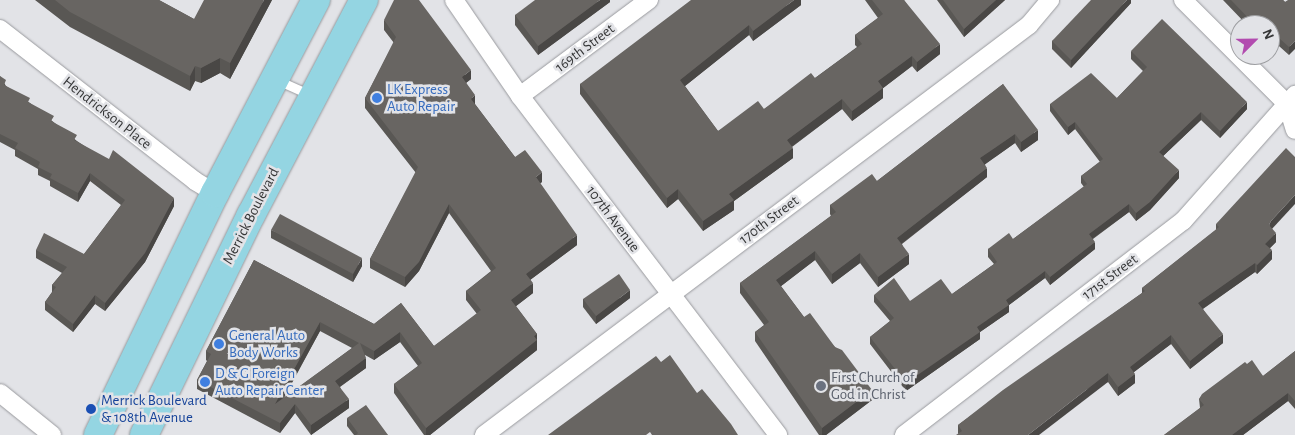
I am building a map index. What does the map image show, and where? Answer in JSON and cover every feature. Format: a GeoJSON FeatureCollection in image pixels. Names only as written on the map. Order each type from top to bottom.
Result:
{"type":"FeatureCollection","features":[{"type":"Feature","properties":{"kind":"main road"},"geometry":{"type":"LineString","coordinates":[[98,435],[215,193],[316,0]]}},
{"type":"Feature","properties":{"kind":"main road","name":"Merrick Boulevard"},"geometry":{"type":"LineString","coordinates":[[144,435],[251,215],[364,0]]}},
{"type":"Feature","properties":{"kind":"street","name":"107th Avenue"},"geometry":{"type":"LineString","coordinates":[[454,0],[520,96],[778,435]]}},
{"type":"Feature","properties":{"kind":"street","name":"169th Street"},"geometry":{"type":"LineString","coordinates":[[520,96],[649,0]]}},
{"type":"Feature","properties":{"kind":"street","name":"170th Street"},"geometry":{"type":"LineString","coordinates":[[484,435],[1029,25],[1050,0]]}},
{"type":"Feature","properties":{"kind":"street"},"geometry":{"type":"LineString","coordinates":[[1183,0],[1291,99],[1295,130]]}},
{"type":"Feature","properties":{"kind":"street","name":"Hendrickson Place"},"geometry":{"type":"LineString","coordinates":[[0,30],[195,181],[215,193]]}},
{"type":"Feature","properties":{"kind":"street","name":"171st Street"},"geometry":{"type":"LineString","coordinates":[[904,435],[1183,221],[1291,99]]}},
{"type":"Feature","properties":{"kind":"street"},"geometry":{"type":"LineString","coordinates":[[0,393],[52,435]]}},
{"type":"Feature","properties":{"kind":"lane"},"geometry":{"type":"LineString","coordinates":[[275,79],[313,96]]}},
{"type":"Feature","properties":{"kind":"building"},"geometry":{"type":"Polygon","coordinates":[[[55,0],[159,0],[194,19],[204,0],[264,0],[230,63],[220,58],[201,68],[195,66],[190,76],[70,12],[55,0]]]}},
{"type":"Feature","properties":{"kind":"building"},"geometry":{"type":"Polygon","coordinates":[[[394,0],[419,0],[471,70],[462,77],[475,95],[471,99],[515,157],[525,150],[542,172],[536,177],[577,235],[526,274],[533,283],[511,300],[537,334],[534,336],[537,340],[426,428],[394,384],[422,363],[400,332],[374,351],[360,343],[366,358],[335,381],[349,399],[311,425],[295,404],[280,423],[197,380],[211,354],[206,351],[254,260],[374,324],[401,303],[434,346],[481,310],[466,291],[496,268],[449,204],[419,262],[405,277],[370,259],[418,167],[365,98],[396,37],[384,20],[394,0]],[[320,322],[275,404],[359,343],[320,322]]]}},
{"type":"Feature","properties":{"kind":"building"},"geometry":{"type":"Polygon","coordinates":[[[535,0],[600,0],[538,46],[515,15],[535,0]]]}},
{"type":"Feature","properties":{"kind":"building"},"geometry":{"type":"Polygon","coordinates":[[[691,0],[794,0],[753,31],[749,25],[680,80],[718,131],[758,101],[764,109],[811,73],[815,78],[862,44],[855,35],[883,14],[872,0],[904,0],[940,44],[917,62],[912,56],[878,81],[883,88],[852,111],[842,99],[787,140],[793,148],[729,194],[734,200],[703,221],[678,189],[667,198],[580,84],[691,0]]]}},
{"type":"Feature","properties":{"kind":"building"},"geometry":{"type":"Polygon","coordinates":[[[943,0],[996,0],[964,29],[943,0]]]}},
{"type":"Feature","properties":{"kind":"building"},"geometry":{"type":"Polygon","coordinates":[[[1091,0],[1127,0],[1071,60],[1052,41],[1091,0]]]}},
{"type":"Feature","properties":{"kind":"building"},"geometry":{"type":"Polygon","coordinates":[[[1231,0],[1283,0],[1285,2],[1295,0],[1295,41],[1289,47],[1280,39],[1280,15],[1245,15],[1231,0]]]}},
{"type":"Feature","properties":{"kind":"building"},"geometry":{"type":"Polygon","coordinates":[[[1162,19],[1247,102],[1220,131],[1201,112],[1159,152],[1179,170],[1150,202],[1136,213],[1129,204],[1089,234],[1095,242],[1050,277],[1045,271],[1006,300],[1009,305],[977,327],[980,332],[906,383],[870,337],[894,318],[874,295],[894,278],[910,301],[941,279],[952,294],[997,262],[988,249],[1009,233],[1013,239],[1087,184],[1081,176],[1103,159],[1075,122],[1068,127],[1050,104],[1091,73],[1117,98],[1147,67],[1131,51],[1162,19]]]}},
{"type":"Feature","properties":{"kind":"building"},"geometry":{"type":"Polygon","coordinates":[[[0,76],[6,80],[4,85],[30,98],[28,102],[54,116],[51,121],[77,135],[74,140],[109,159],[113,150],[174,198],[145,253],[105,303],[95,295],[73,324],[45,302],[56,287],[52,285],[67,267],[36,250],[44,233],[84,254],[125,200],[90,173],[78,193],[50,178],[52,174],[38,167],[40,162],[15,148],[18,143],[0,134],[0,76]]]}},
{"type":"Feature","properties":{"kind":"building"},"geometry":{"type":"Polygon","coordinates":[[[1003,84],[1038,130],[1021,142],[1015,134],[980,158],[987,168],[897,238],[909,254],[878,277],[860,253],[832,274],[815,251],[776,280],[804,317],[810,313],[835,347],[842,350],[872,390],[822,428],[755,332],[769,322],[740,283],[836,212],[830,205],[872,174],[877,181],[1003,84]]]}},
{"type":"Feature","properties":{"kind":"building"},"geometry":{"type":"Polygon","coordinates":[[[1286,148],[1295,157],[1295,195],[1269,225],[1276,233],[1265,244],[1272,250],[1257,265],[1255,263],[1198,303],[1223,334],[1190,361],[1171,335],[1130,367],[1135,374],[1118,387],[1108,373],[1028,435],[956,435],[962,431],[958,425],[1003,390],[1145,291],[1142,288],[1219,227],[1216,224],[1286,148]]]}},
{"type":"Feature","properties":{"kind":"building"},"geometry":{"type":"Polygon","coordinates":[[[280,214],[362,258],[353,274],[271,230],[280,214]]]}},
{"type":"Feature","properties":{"kind":"building"},"geometry":{"type":"Polygon","coordinates":[[[619,274],[630,290],[596,316],[583,299],[619,274]]]}},
{"type":"Feature","properties":{"kind":"building"},"geometry":{"type":"Polygon","coordinates":[[[1295,351],[1295,401],[1288,393],[1232,435],[1164,435],[1204,405],[1199,399],[1202,394],[1245,362],[1247,364],[1252,360],[1263,376],[1295,351]]]}},
{"type":"Feature","properties":{"kind":"building"},"geometry":{"type":"Polygon","coordinates":[[[670,355],[697,393],[702,389],[738,435],[652,435],[650,432],[646,435],[548,435],[656,356],[661,362],[670,355]]]}},
{"type":"Feature","properties":{"kind":"building"},"geometry":{"type":"Polygon","coordinates":[[[366,405],[388,435],[356,435],[358,433],[347,418],[366,405]]]}},
{"type":"Feature","properties":{"kind":"place","name":"LK Express Auto Repair"},"geometry":{"type":"Point","coordinates":[377,98]}},
{"type":"Feature","properties":{"kind":"place","name":"General Auto Body Works"},"geometry":{"type":"Point","coordinates":[219,344]}},
{"type":"Feature","properties":{"kind":"place","name":"D & G Foreign Auto Repair Center"},"geometry":{"type":"Point","coordinates":[205,382]}},
{"type":"Feature","properties":{"kind":"place","name":"First Church of God in Christ"},"geometry":{"type":"Point","coordinates":[821,386]}},
{"type":"Feature","properties":{"kind":"place","name":"Merrick Boulevard & 108th Avenue"},"geometry":{"type":"Point","coordinates":[91,409]}}]}
